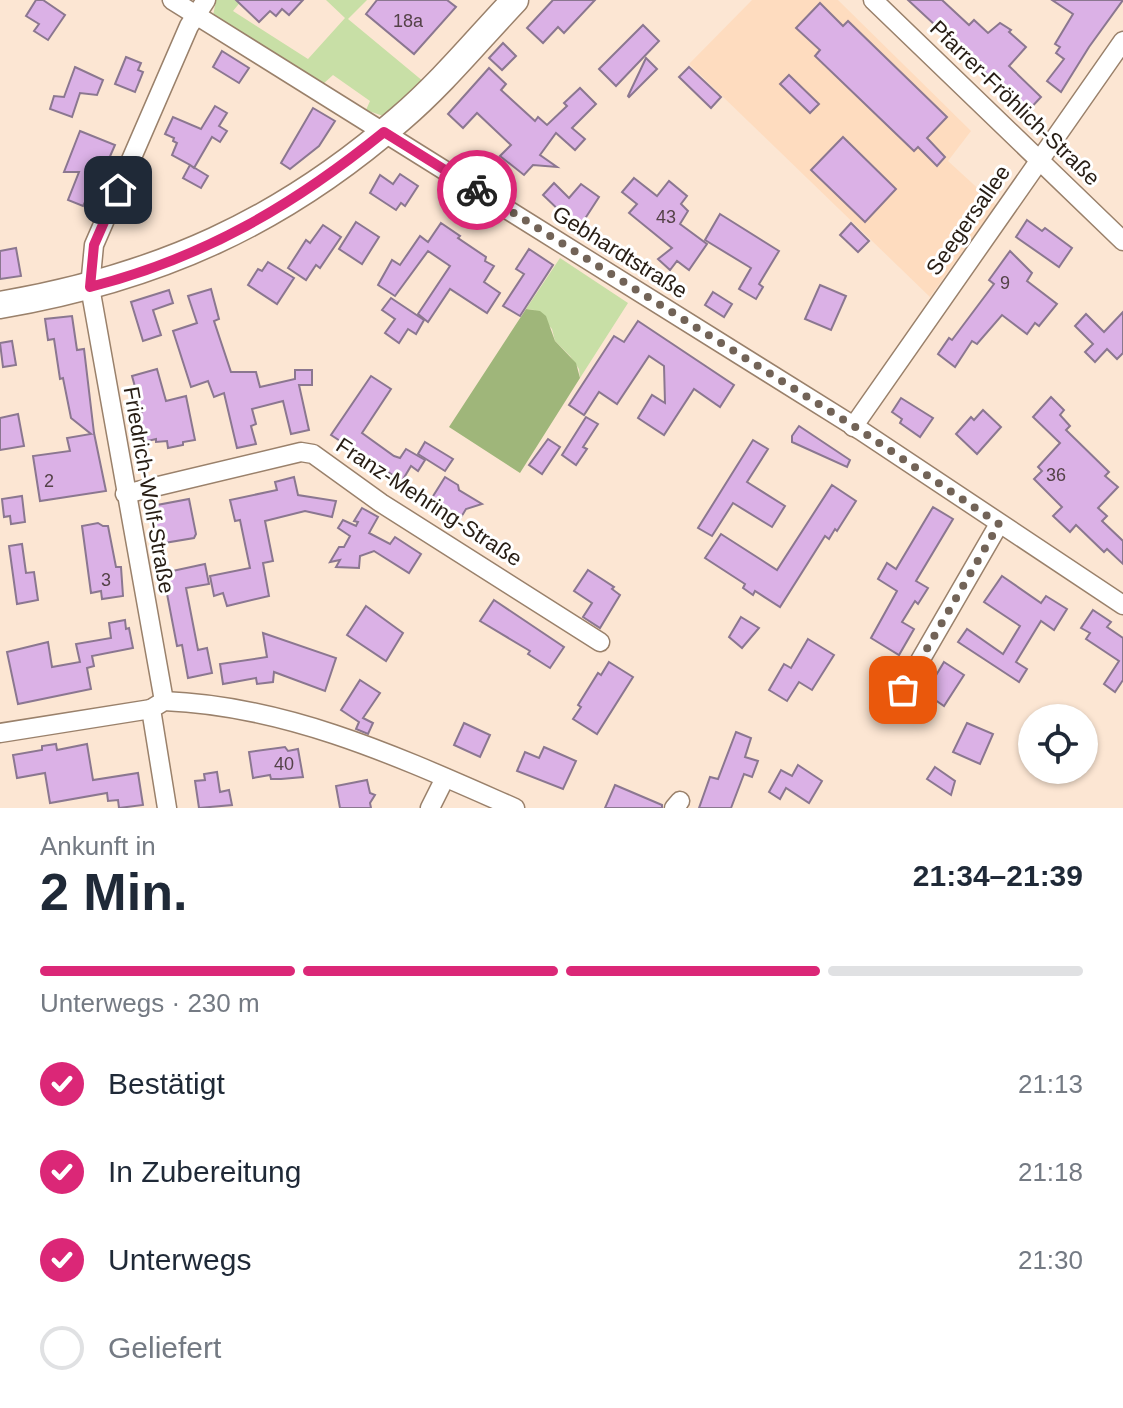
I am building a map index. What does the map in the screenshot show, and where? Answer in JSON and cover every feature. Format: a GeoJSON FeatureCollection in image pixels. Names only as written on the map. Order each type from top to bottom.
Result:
{"type":"FeatureCollection","features":[{"type":"Feature","properties":{"kind":"street","name":"Gebhardtstraße"},"geometry":{"type":"LineString","coordinates":[[172,0],[201,7],[384,132],[853,427],[1123,605]]}},
{"type":"Feature","properties":{"kind":"street"},"geometry":{"type":"LineString","coordinates":[[0,305],[90,287],[149,269],[256,222],[329,176],[403,116],[515,0]]}},
{"type":"Feature","properties":{"kind":"street","name":"Pfarrer-Fröhlich-Straße"},"geometry":{"type":"LineString","coordinates":[[873,0],[1123,241]]}},
{"type":"Feature","properties":{"kind":"street","name":"Friedrich-Wolf-Straße"},"geometry":{"type":"LineString","coordinates":[[167,808],[158,705],[90,287],[94,245],[201,7]]}},
{"type":"Feature","properties":{"kind":"street","name":"Seegersallee"},"geometry":{"type":"LineString","coordinates":[[853,427],[1123,41]]}},
{"type":"Feature","properties":{"kind":"street","name":"Franz-Mehring-Straße"},"geometry":{"type":"LineString","coordinates":[[125,494],[301,452],[313,454],[381,503],[600,642]]}},
{"type":"Feature","properties":{"kind":"street"},"geometry":{"type":"LineString","coordinates":[[903,690],[999,524]]}},
{"type":"Feature","properties":{"kind":"street"},"geometry":{"type":"LineString","coordinates":[[0,733],[158,705],[266,716],[318,728],[375,748],[515,808]]}},
{"type":"Feature","properties":{"kind":"street"},"geometry":{"type":"LineString","coordinates":[[430,808],[445,778]]}},
{"type":"Feature","properties":{"kind":"shaded area"},"geometry":{"type":"Polygon","coordinates":[[[752,0],[838,0],[971,131],[948,161],[996,205],[930,297],[689,64],[752,0]]]}},
{"type":"Feature","properties":{"kind":"green space"},"geometry":{"type":"Polygon","coordinates":[[[216,0],[242,0],[233,11],[308,59],[345,18],[326,0],[367,0],[348,19],[424,82],[386,117],[366,110],[370,101],[333,75],[322,85],[213,16],[216,0]]]}},
{"type":"Feature","properties":{"kind":"green space"},"geometry":{"type":"Polygon","coordinates":[[[560,258],[628,303],[580,378],[579,369],[555,341],[552,329],[534,310],[526,309],[560,258]]]}},
{"type":"Feature","properties":{"kind":"green space"},"geometry":{"type":"Polygon","coordinates":[[[526,309],[540,311],[546,316],[555,341],[576,363],[580,378],[520,473],[449,427],[526,309]]]}},
{"type":"Feature","properties":{"kind":"building"},"geometry":{"type":"Polygon","coordinates":[[[36,0],[43,0],[65,15],[48,40],[34,31],[39,24],[26,16],[36,0]]]}},
{"type":"Feature","properties":{"kind":"building"},"geometry":{"type":"Polygon","coordinates":[[[236,0],[303,0],[289,15],[282,9],[276,16],[270,11],[259,22],[236,0]]]}},
{"type":"Feature","properties":{"kind":"building"},"geometry":{"type":"Polygon","coordinates":[[[377,0],[447,0],[456,7],[414,54],[366,14],[377,0]]]}},
{"type":"Feature","properties":{"kind":"building"},"geometry":{"type":"Polygon","coordinates":[[[553,0],[595,0],[564,33],[558,27],[543,43],[527,28],[553,0]]]}},
{"type":"Feature","properties":{"kind":"building"},"geometry":{"type":"Polygon","coordinates":[[[908,0],[942,0],[969,25],[974,20],[988,33],[1000,23],[1011,30],[1009,32],[1026,47],[1009,66],[1041,97],[1026,113],[981,68],[984,66],[908,0]]]}},
{"type":"Feature","properties":{"kind":"building"},"geometry":{"type":"Polygon","coordinates":[[[1052,0],[1123,0],[1061,92],[1047,81],[1064,59],[1056,53],[1060,47],[1055,44],[1073,14],[1052,0]]]}},
{"type":"Feature","properties":{"kind":"building"},"geometry":{"type":"Polygon","coordinates":[[[820,3],[843,26],[848,21],[947,117],[927,138],[945,157],[937,166],[918,147],[914,151],[815,56],[820,50],[796,28],[820,3]]]}},
{"type":"Feature","properties":{"kind":"building"},"geometry":{"type":"Polygon","coordinates":[[[643,25],[659,41],[616,86],[599,69],[643,25]]]}},
{"type":"Feature","properties":{"kind":"building"},"geometry":{"type":"Polygon","coordinates":[[[503,43],[516,56],[502,70],[489,58],[503,43]]]}},
{"type":"Feature","properties":{"kind":"building"},"geometry":{"type":"Polygon","coordinates":[[[222,51],[249,68],[239,83],[213,67],[222,51]]]}},
{"type":"Feature","properties":{"kind":"building"},"geometry":{"type":"Polygon","coordinates":[[[126,57],[141,63],[138,70],[143,72],[135,92],[115,84],[126,57]]]}},
{"type":"Feature","properties":{"kind":"building"},"geometry":{"type":"Polygon","coordinates":[[[646,58],[657,69],[629,97],[628,96],[646,58]]]}},
{"type":"Feature","properties":{"kind":"building"},"geometry":{"type":"Polygon","coordinates":[[[75,67],[103,80],[97,95],[80,93],[72,117],[50,109],[54,96],[64,97],[75,67]]]}},
{"type":"Feature","properties":{"kind":"building"},"geometry":{"type":"Polygon","coordinates":[[[689,67],[721,97],[711,108],[679,77],[689,67]]]}},
{"type":"Feature","properties":{"kind":"building"},"geometry":{"type":"Polygon","coordinates":[[[489,68],[506,84],[501,90],[535,121],[538,117],[547,125],[580,88],[596,104],[572,128],[585,139],[575,150],[556,133],[540,155],[557,167],[533,165],[524,175],[500,156],[511,145],[477,113],[463,128],[448,114],[489,68]]]}},
{"type":"Feature","properties":{"kind":"building"},"geometry":{"type":"Polygon","coordinates":[[[789,75],[819,104],[810,113],[780,84],[789,75]]]}},
{"type":"Feature","properties":{"kind":"building"},"geometry":{"type":"Polygon","coordinates":[[[215,106],[227,113],[219,126],[227,131],[220,142],[212,137],[194,168],[208,176],[201,188],[183,178],[190,165],[172,155],[177,143],[165,134],[173,117],[201,129],[215,106]]]}},
{"type":"Feature","properties":{"kind":"building"},"geometry":{"type":"Polygon","coordinates":[[[313,108],[335,121],[319,146],[290,169],[281,163],[313,108]]]}},
{"type":"Feature","properties":{"kind":"building"},"geometry":{"type":"Polygon","coordinates":[[[80,131],[115,145],[90,202],[86,200],[83,206],[68,200],[79,172],[64,172],[80,131]]]}},
{"type":"Feature","properties":{"kind":"building"},"geometry":{"type":"Polygon","coordinates":[[[843,137],[896,189],[865,222],[811,170],[843,137]]]}},
{"type":"Feature","properties":{"kind":"building"},"geometry":{"type":"Polygon","coordinates":[[[400,174],[418,186],[405,206],[401,203],[396,210],[370,193],[380,175],[393,184],[400,174]]]}},
{"type":"Feature","properties":{"kind":"building"},"geometry":{"type":"Polygon","coordinates":[[[634,178],[657,196],[669,181],[687,196],[681,204],[688,211],[680,224],[707,244],[689,270],[677,261],[670,270],[658,259],[672,248],[629,213],[637,204],[622,192],[634,178]]]}},
{"type":"Feature","properties":{"kind":"building"},"geometry":{"type":"Polygon","coordinates":[[[554,183],[569,198],[581,184],[599,197],[579,228],[563,218],[564,215],[543,195],[554,183]]]}},
{"type":"Feature","properties":{"kind":"building"},"geometry":{"type":"Polygon","coordinates":[[[720,214],[779,251],[759,284],[763,287],[756,299],[739,289],[751,268],[705,240],[720,214]]]}},
{"type":"Feature","properties":{"kind":"building"},"geometry":{"type":"Polygon","coordinates":[[[1027,220],[1042,231],[1045,228],[1072,248],[1059,267],[1016,237],[1027,220]]]}},
{"type":"Feature","properties":{"kind":"building"},"geometry":{"type":"Polygon","coordinates":[[[356,222],[379,237],[362,264],[339,249],[356,222]]]}},
{"type":"Feature","properties":{"kind":"building"},"geometry":{"type":"Polygon","coordinates":[[[441,223],[494,266],[484,282],[500,293],[487,313],[450,289],[428,322],[418,314],[450,266],[428,251],[395,296],[378,285],[392,260],[400,265],[420,236],[428,242],[441,223]]]}},
{"type":"Feature","properties":{"kind":"building"},"geometry":{"type":"Polygon","coordinates":[[[851,223],[869,241],[858,252],[840,235],[851,223]]]}},
{"type":"Feature","properties":{"kind":"building"},"geometry":{"type":"Polygon","coordinates":[[[323,225],[341,237],[320,268],[316,265],[306,280],[288,268],[306,240],[310,243],[323,225]]]}},
{"type":"Feature","properties":{"kind":"building"},"geometry":{"type":"Polygon","coordinates":[[[16,248],[21,276],[0,279],[0,251],[16,248]]]}},
{"type":"Feature","properties":{"kind":"building"},"geometry":{"type":"Polygon","coordinates":[[[529,249],[553,265],[520,316],[503,306],[524,274],[516,269],[529,249]]]}},
{"type":"Feature","properties":{"kind":"building"},"geometry":{"type":"Polygon","coordinates":[[[1010,251],[1032,273],[1027,281],[1057,304],[1039,326],[1035,323],[1027,334],[1002,315],[977,344],[972,341],[955,367],[938,354],[994,284],[989,280],[1010,251]]]}},
{"type":"Feature","properties":{"kind":"building"},"geometry":{"type":"Polygon","coordinates":[[[268,262],[294,278],[277,304],[248,285],[258,269],[262,271],[268,262]]]}},
{"type":"Feature","properties":{"kind":"building"},"geometry":{"type":"Polygon","coordinates":[[[820,285],[846,296],[831,330],[805,319],[820,285]]]}},
{"type":"Feature","properties":{"kind":"building"},"geometry":{"type":"Polygon","coordinates":[[[211,289],[219,319],[214,321],[231,372],[256,372],[260,387],[295,379],[295,370],[312,370],[312,385],[299,385],[309,430],[291,434],[283,401],[252,409],[256,424],[251,426],[256,444],[237,448],[224,393],[214,397],[208,381],[191,387],[173,331],[197,323],[188,296],[211,289]]]}},
{"type":"Feature","properties":{"kind":"building"},"geometry":{"type":"Polygon","coordinates":[[[169,290],[173,303],[153,310],[161,335],[143,341],[131,302],[169,290]]]}},
{"type":"Feature","properties":{"kind":"building"},"geometry":{"type":"Polygon","coordinates":[[[713,292],[732,304],[724,317],[705,305],[713,292]]]}},
{"type":"Feature","properties":{"kind":"building"},"geometry":{"type":"Polygon","coordinates":[[[391,298],[424,320],[416,334],[408,329],[399,343],[385,333],[395,319],[382,310],[391,298]]]}},
{"type":"Feature","properties":{"kind":"building"},"geometry":{"type":"Polygon","coordinates":[[[1123,312],[1123,353],[1117,359],[1107,349],[1095,362],[1085,352],[1093,344],[1075,326],[1086,314],[1104,332],[1123,312]]]}},
{"type":"Feature","properties":{"kind":"building"},"geometry":{"type":"Polygon","coordinates":[[[72,316],[77,350],[84,349],[94,433],[106,491],[40,501],[33,456],[70,451],[67,438],[91,434],[71,418],[63,378],[60,379],[54,339],[48,340],[45,319],[72,316]]]}},
{"type":"Feature","properties":{"kind":"building"},"geometry":{"type":"Polygon","coordinates":[[[638,321],[734,385],[720,407],[694,389],[664,435],[638,418],[652,395],[665,403],[664,366],[649,356],[617,404],[599,392],[584,415],[569,405],[614,336],[624,342],[638,321]]]}},
{"type":"Feature","properties":{"kind":"building"},"geometry":{"type":"Polygon","coordinates":[[[12,341],[16,365],[3,367],[0,343],[12,341]]]}},
{"type":"Feature","properties":{"kind":"building"},"geometry":{"type":"Polygon","coordinates":[[[157,369],[166,401],[186,396],[195,440],[168,448],[167,441],[156,442],[156,439],[139,443],[134,415],[142,412],[132,376],[157,369]]]}},
{"type":"Feature","properties":{"kind":"building"},"geometry":{"type":"Polygon","coordinates":[[[371,376],[391,389],[362,433],[394,456],[400,458],[406,449],[425,460],[418,471],[411,466],[402,481],[331,435],[371,376]]]}},
{"type":"Feature","properties":{"kind":"building"},"geometry":{"type":"Polygon","coordinates":[[[1051,397],[1064,410],[1060,415],[1070,426],[1066,430],[1109,472],[1105,476],[1118,487],[1098,508],[1107,516],[1102,521],[1123,541],[1123,564],[1107,549],[1104,552],[1076,525],[1070,532],[1053,516],[1062,507],[1034,479],[1042,471],[1038,467],[1060,443],[1033,417],[1051,397]]]}},
{"type":"Feature","properties":{"kind":"building"},"geometry":{"type":"Polygon","coordinates":[[[901,398],[933,418],[920,437],[900,423],[902,419],[892,412],[901,398]]]}},
{"type":"Feature","properties":{"kind":"building"},"geometry":{"type":"Polygon","coordinates":[[[983,410],[1001,427],[977,454],[956,434],[971,417],[974,420],[983,410]]]}},
{"type":"Feature","properties":{"kind":"building"},"geometry":{"type":"Polygon","coordinates":[[[18,414],[24,446],[0,450],[0,418],[18,414]]]}},
{"type":"Feature","properties":{"kind":"building"},"geometry":{"type":"Polygon","coordinates":[[[586,417],[598,424],[576,465],[562,455],[586,417]]]}},
{"type":"Feature","properties":{"kind":"building"},"geometry":{"type":"Polygon","coordinates":[[[799,426],[850,460],[847,467],[792,442],[792,436],[799,426]]]}},
{"type":"Feature","properties":{"kind":"building"},"geometry":{"type":"Polygon","coordinates":[[[548,439],[560,447],[542,474],[529,465],[548,439]]]}},
{"type":"Feature","properties":{"kind":"building"},"geometry":{"type":"Polygon","coordinates":[[[753,440],[768,449],[747,482],[785,506],[772,527],[733,503],[712,536],[698,528],[753,440]]]}},
{"type":"Feature","properties":{"kind":"building"},"geometry":{"type":"Polygon","coordinates":[[[425,442],[453,459],[445,471],[418,454],[425,442]]]}},
{"type":"Feature","properties":{"kind":"building"},"geometry":{"type":"Polygon","coordinates":[[[294,477],[298,495],[336,501],[332,517],[305,511],[265,521],[273,561],[263,563],[269,596],[227,606],[223,593],[214,596],[210,576],[250,568],[240,520],[235,521],[230,500],[277,490],[275,482],[294,477]]]}},
{"type":"Feature","properties":{"kind":"building"},"geometry":{"type":"Polygon","coordinates":[[[445,477],[482,504],[466,509],[460,519],[430,501],[445,477]]]}},
{"type":"Feature","properties":{"kind":"building"},"geometry":{"type":"Polygon","coordinates":[[[832,485],[856,501],[837,531],[835,529],[829,539],[825,536],[780,607],[755,591],[753,595],[743,588],[745,584],[705,558],[721,534],[777,570],[832,485]]]}},
{"type":"Feature","properties":{"kind":"building"},"geometry":{"type":"Polygon","coordinates":[[[22,496],[25,522],[11,524],[10,516],[4,517],[2,499],[22,496]]]}},
{"type":"Feature","properties":{"kind":"building"},"geometry":{"type":"Polygon","coordinates":[[[189,499],[196,534],[194,538],[158,544],[150,510],[152,506],[189,499]]]}},
{"type":"Feature","properties":{"kind":"building"},"geometry":{"type":"Polygon","coordinates":[[[933,507],[953,519],[916,581],[928,588],[918,604],[915,601],[902,622],[914,629],[899,655],[871,638],[897,591],[878,579],[887,563],[896,569],[933,507]]]}},
{"type":"Feature","properties":{"kind":"building"},"geometry":{"type":"Polygon","coordinates":[[[362,508],[378,517],[369,533],[390,544],[395,537],[421,554],[409,573],[374,551],[360,556],[359,568],[336,567],[340,560],[330,562],[350,536],[338,528],[343,520],[356,526],[358,522],[354,521],[362,508]]]}},
{"type":"Feature","properties":{"kind":"building"},"geometry":{"type":"Polygon","coordinates":[[[98,523],[108,526],[116,567],[121,567],[123,596],[102,599],[101,591],[91,593],[82,526],[98,523]]]}},
{"type":"Feature","properties":{"kind":"building"},"geometry":{"type":"Polygon","coordinates":[[[22,544],[26,573],[34,572],[38,600],[17,604],[9,546],[22,544]]]}},
{"type":"Feature","properties":{"kind":"building"},"geometry":{"type":"Polygon","coordinates":[[[205,564],[209,584],[186,588],[198,650],[207,648],[212,673],[188,678],[182,645],[177,646],[163,573],[205,564]]]}},
{"type":"Feature","properties":{"kind":"building"},"geometry":{"type":"Polygon","coordinates":[[[588,570],[614,587],[612,589],[620,595],[600,628],[583,617],[592,603],[574,591],[588,570]]]}},
{"type":"Feature","properties":{"kind":"building"},"geometry":{"type":"Polygon","coordinates":[[[1002,576],[1041,603],[1046,596],[1067,609],[1054,630],[1041,621],[1016,662],[1027,669],[1019,682],[958,642],[967,629],[1003,654],[1020,626],[984,602],[1002,576]]]}},
{"type":"Feature","properties":{"kind":"building"},"geometry":{"type":"Polygon","coordinates":[[[494,600],[564,647],[550,668],[528,654],[530,651],[480,621],[494,600]]]}},
{"type":"Feature","properties":{"kind":"building"},"geometry":{"type":"Polygon","coordinates":[[[366,606],[403,633],[386,661],[347,635],[366,606]]]}},
{"type":"Feature","properties":{"kind":"building"},"geometry":{"type":"Polygon","coordinates":[[[1093,610],[1111,622],[1107,627],[1123,638],[1123,680],[1115,692],[1104,684],[1119,661],[1086,639],[1090,633],[1081,628],[1093,610]]]}},
{"type":"Feature","properties":{"kind":"building"},"geometry":{"type":"Polygon","coordinates":[[[741,617],[759,628],[742,648],[729,637],[741,617]]]}},
{"type":"Feature","properties":{"kind":"building"},"geometry":{"type":"Polygon","coordinates":[[[125,620],[133,648],[92,656],[94,666],[87,668],[91,689],[18,704],[7,652],[48,642],[52,667],[80,662],[76,644],[111,638],[109,623],[125,620]]]}},
{"type":"Feature","properties":{"kind":"building"},"geometry":{"type":"Polygon","coordinates":[[[263,633],[336,658],[325,691],[274,672],[273,682],[257,684],[256,678],[223,684],[220,664],[267,657],[263,633]]]}},
{"type":"Feature","properties":{"kind":"building"},"geometry":{"type":"Polygon","coordinates":[[[808,639],[834,655],[812,690],[799,682],[787,701],[769,690],[784,664],[791,668],[808,639]]]}},
{"type":"Feature","properties":{"kind":"building"},"geometry":{"type":"Polygon","coordinates":[[[609,662],[633,677],[597,734],[573,719],[598,673],[601,675],[609,662]]]}},
{"type":"Feature","properties":{"kind":"building"},"geometry":{"type":"Polygon","coordinates":[[[944,662],[964,675],[944,706],[928,695],[932,689],[929,687],[944,662]]]}},
{"type":"Feature","properties":{"kind":"building"},"geometry":{"type":"Polygon","coordinates":[[[360,680],[380,693],[363,718],[373,723],[368,734],[356,729],[359,722],[341,710],[360,680]]]}},
{"type":"Feature","properties":{"kind":"building"},"geometry":{"type":"Polygon","coordinates":[[[464,723],[490,735],[480,757],[454,745],[464,723]]]}},
{"type":"Feature","properties":{"kind":"building"},"geometry":{"type":"Polygon","coordinates":[[[967,723],[993,734],[980,764],[953,752],[967,723]]]}},
{"type":"Feature","properties":{"kind":"building"},"geometry":{"type":"Polygon","coordinates":[[[736,732],[751,738],[745,757],[758,761],[752,777],[744,774],[731,808],[699,808],[710,777],[718,779],[736,732]]]}},
{"type":"Feature","properties":{"kind":"building"},"geometry":{"type":"Polygon","coordinates":[[[56,744],[57,750],[87,744],[93,780],[138,773],[143,805],[119,808],[118,800],[108,801],[107,793],[50,803],[45,773],[17,778],[13,755],[56,744]]]}},
{"type":"Feature","properties":{"kind":"building"},"geometry":{"type":"Polygon","coordinates":[[[285,747],[288,751],[298,749],[303,777],[271,779],[270,775],[253,778],[249,752],[285,747]]]}},
{"type":"Feature","properties":{"kind":"building"},"geometry":{"type":"Polygon","coordinates":[[[544,747],[576,761],[563,789],[517,771],[525,752],[539,758],[544,747]]]}},
{"type":"Feature","properties":{"kind":"building"},"geometry":{"type":"Polygon","coordinates":[[[798,765],[822,781],[809,803],[786,788],[780,799],[769,792],[781,770],[792,776],[798,765]]]}},
{"type":"Feature","properties":{"kind":"building"},"geometry":{"type":"Polygon","coordinates":[[[935,767],[955,781],[951,795],[927,779],[935,767]]]}},
{"type":"Feature","properties":{"kind":"building"},"geometry":{"type":"Polygon","coordinates":[[[217,772],[220,792],[229,790],[232,805],[199,808],[195,781],[205,780],[204,774],[217,772]]]}},
{"type":"Feature","properties":{"kind":"building"},"geometry":{"type":"Polygon","coordinates":[[[367,780],[370,793],[375,795],[370,803],[371,808],[340,808],[336,786],[367,780]]]}},
{"type":"Feature","properties":{"kind":"building"},"geometry":{"type":"Polygon","coordinates":[[[615,785],[662,805],[662,808],[605,808],[615,785]]]}},
{"type":"Feature","properties":{"kind":"way so far"},"geometry":{"type":"LineString","coordinates":[[477,190],[860,430],[999,524],[903,690]]}},
{"type":"Feature","properties":{"kind":"route"},"geometry":{"type":"LineString","coordinates":[[118,190],[94,245],[90,287],[149,269],[256,222],[329,176],[384,132],[477,190]]}}]}
